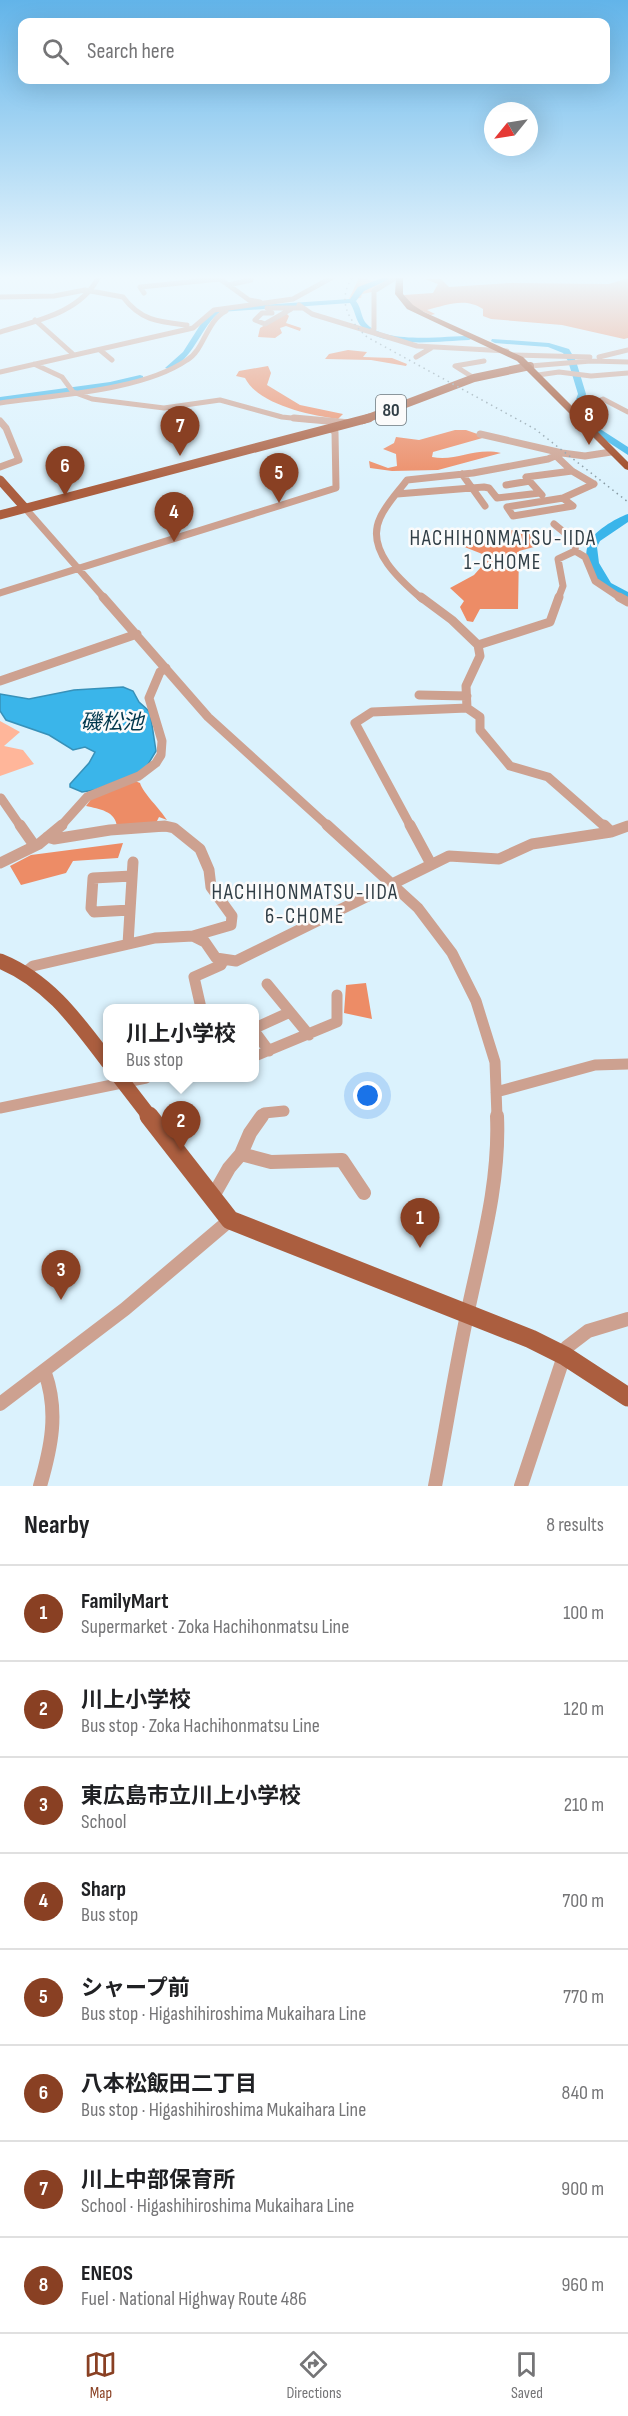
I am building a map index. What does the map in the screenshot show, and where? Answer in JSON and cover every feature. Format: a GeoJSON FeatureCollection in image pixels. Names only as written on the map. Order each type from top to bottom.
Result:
{"type":"FeatureCollection","features":[{"type":"Feature","properties":{"kind":"highway"},"geometry":{"type":"LineString","coordinates":[[498,347],[530,366],[628,467]]}},
{"type":"Feature","properties":{"kind":"main road","name":"80"},"geometry":{"type":"LineString","coordinates":[[0,515],[350,423],[474,378],[530,366]]}},
{"type":"Feature","properties":{"kind":"main road"},"geometry":{"type":"LineString","coordinates":[[0,480],[25,508]]}},
{"type":"Feature","properties":{"kind":"main road"},"geometry":{"type":"LineString","coordinates":[[1,962],[27,971],[52,993],[103,1056]]}},
{"type":"Feature","properties":{"kind":"main road"},"geometry":{"type":"LineString","coordinates":[[123,1082],[230,1220],[275,1240],[467,1314],[565,1356],[628,1397]]}},
{"type":"Feature","properties":{"kind":"street"},"geometry":{"type":"LineString","coordinates":[[66,347],[74,355]]}},
{"type":"Feature","properties":{"kind":"street"},"geometry":{"type":"LineString","coordinates":[[0,372],[109,347]]}},
{"type":"Feature","properties":{"kind":"street"},"geometry":{"type":"LineString","coordinates":[[116,347],[122,353]]}},
{"type":"Feature","properties":{"kind":"street"},"geometry":{"type":"LineString","coordinates":[[0,403],[133,382],[166,373],[193,356],[198,347]]}},
{"type":"Feature","properties":{"kind":"street"},"geometry":{"type":"LineString","coordinates":[[399,347],[418,356],[431,348],[569,355],[628,362]]}},
{"type":"Feature","properties":{"kind":"street"},"geometry":{"type":"LineString","coordinates":[[100,350],[112,360]]}},
{"type":"Feature","properties":{"kind":"street"},"geometry":{"type":"LineString","coordinates":[[530,366],[597,359],[628,350]]}},
{"type":"Feature","properties":{"kind":"street"},"geometry":{"type":"LineString","coordinates":[[474,378],[455,366],[484,361]]}},
{"type":"Feature","properties":{"kind":"street"},"geometry":{"type":"LineString","coordinates":[[34,364],[62,377],[73,390],[92,399],[164,408],[227,401],[282,417],[350,423]]}},
{"type":"Feature","properties":{"kind":"street"},"geometry":{"type":"LineString","coordinates":[[538,375],[564,372],[591,376],[628,373]]}},
{"type":"Feature","properties":{"kind":"street"},"geometry":{"type":"LineString","coordinates":[[575,411],[584,405],[603,399],[628,411]]}},
{"type":"Feature","properties":{"kind":"street"},"geometry":{"type":"LineString","coordinates":[[0,421],[6,428],[20,460],[0,467]]}},
{"type":"Feature","properties":{"kind":"street"},"geometry":{"type":"LineString","coordinates":[[0,593],[336,488],[335,432],[330,428]]}},
{"type":"Feature","properties":{"kind":"street"},"geometry":{"type":"LineString","coordinates":[[480,434],[555,456],[572,471],[594,484],[564,499],[507,507],[513,516],[573,506],[564,499]]}},
{"type":"Feature","properties":{"kind":"street"},"geometry":{"type":"LineString","coordinates":[[574,551],[558,559],[563,586],[550,622],[531,632],[498,636],[478,645],[473,644],[458,624],[403,584],[379,550],[376,537],[378,520],[407,480],[462,474],[555,456],[585,456],[611,452]]}},
{"type":"Feature","properties":{"kind":"street"},"geometry":{"type":"LineString","coordinates":[[553,466],[555,456]]}},
{"type":"Feature","properties":{"kind":"street"},"geometry":{"type":"LineString","coordinates":[[547,501],[526,477],[572,471]]}},
{"type":"Feature","properties":{"kind":"street"},"geometry":{"type":"LineString","coordinates":[[462,474],[485,506]]}},
{"type":"Feature","properties":{"kind":"street"},"geometry":{"type":"LineString","coordinates":[[506,485],[530,482]]}},
{"type":"Feature","properties":{"kind":"street"},"geometry":{"type":"LineString","coordinates":[[397,494],[473,488],[489,488],[497,498],[540,493]]}},
{"type":"Feature","properties":{"kind":"street"},"geometry":{"type":"LineString","coordinates":[[25,508],[80,568],[208,717],[418,908],[452,953],[476,1001],[495,1062],[498,1143],[487,1233],[467,1314],[435,1486]]}},
{"type":"Feature","properties":{"kind":"street"},"geometry":{"type":"LineString","coordinates":[[554,524],[576,542],[574,551]]}},
{"type":"Feature","properties":{"kind":"street"},"geometry":{"type":"LineString","coordinates":[[574,551],[586,557],[590,562],[590,573],[600,585],[628,602]]}},
{"type":"Feature","properties":{"kind":"street"},"geometry":{"type":"LineString","coordinates":[[0,681],[136,634]]}},
{"type":"Feature","properties":{"kind":"street"},"geometry":{"type":"LineString","coordinates":[[467,708],[469,677],[480,656],[478,645]]}},
{"type":"Feature","properties":{"kind":"street"},"geometry":{"type":"LineString","coordinates":[[0,863],[34,845],[59,828],[85,798],[144,774],[153,767],[161,755],[159,719],[149,698],[160,672],[166,668]]}},
{"type":"Feature","properties":{"kind":"street"},"geometry":{"type":"LineString","coordinates":[[419,695],[467,696]]}},
{"type":"Feature","properties":{"kind":"street"},"geometry":{"type":"LineString","coordinates":[[431,864],[356,723],[372,712],[467,708],[480,717],[480,730],[491,740],[510,766],[548,777],[611,832]]}},
{"type":"Feature","properties":{"kind":"street"},"geometry":{"type":"LineString","coordinates":[[1,798],[34,845]]}},
{"type":"Feature","properties":{"kind":"street"},"geometry":{"type":"LineString","coordinates":[[27,971],[33,966],[128,944],[155,938],[193,936],[231,925],[232,916],[212,887],[209,870],[200,849],[174,828],[165,826],[54,839],[47,837]]}},
{"type":"Feature","properties":{"kind":"street"},"geometry":{"type":"LineString","coordinates":[[193,936],[205,942],[216,958],[223,961],[236,961],[449,856],[499,859],[541,842],[560,842],[611,832],[628,826]]}},
{"type":"Feature","properties":{"kind":"street"},"geometry":{"type":"LineString","coordinates":[[128,944],[133,862]]}},
{"type":"Feature","properties":{"kind":"street"},"geometry":{"type":"LineString","coordinates":[[130,910],[94,912],[92,908],[93,878],[132,876]]}},
{"type":"Feature","properties":{"kind":"street"},"geometry":{"type":"LineString","coordinates":[[200,1004],[194,977],[221,965],[223,961]]}},
{"type":"Feature","properties":{"kind":"street"},"geometry":{"type":"LineString","coordinates":[[267,984],[288,1013],[309,1035]]}},
{"type":"Feature","properties":{"kind":"street"},"geometry":{"type":"LineString","coordinates":[[259,1055],[337,1022],[338,995]]}},
{"type":"Feature","properties":{"kind":"street"},"geometry":{"type":"LineString","coordinates":[[259,1028],[288,1013]]}},
{"type":"Feature","properties":{"kind":"street"},"geometry":{"type":"LineString","coordinates":[[259,1036],[269,1051]]}},
{"type":"Feature","properties":{"kind":"street"},"geometry":{"type":"LineString","coordinates":[[496,1092],[516,1090],[592,1065],[616,1062],[628,1064]]}},
{"type":"Feature","properties":{"kind":"street"},"geometry":{"type":"LineString","coordinates":[[0,1108],[112,1087],[118,1082]]}},
{"type":"Feature","properties":{"kind":"street"},"geometry":{"type":"LineString","coordinates":[[211,1198],[221,1179],[227,1175],[236,1157],[241,1154],[250,1133],[264,1113],[284,1111]]}},
{"type":"Feature","properties":{"kind":"street"},"geometry":{"type":"LineString","coordinates":[[241,1154],[271,1162],[342,1160],[364,1193]]}},
{"type":"Feature","properties":{"kind":"street"},"geometry":{"type":"LineString","coordinates":[[0,1404],[125,1310],[230,1220]]}},
{"type":"Feature","properties":{"kind":"street"},"geometry":{"type":"LineString","coordinates":[[521,1486],[567,1347],[588,1331],[628,1319]]}},
{"type":"Feature","properties":{"kind":"street"},"geometry":{"type":"LineString","coordinates":[[40,1486],[54,1437],[53,1389],[45,1372]]}},
{"type":"Feature","properties":{"kind":"shaded area"},"geometry":{"type":"Polygon","coordinates":[[[348,350],[367,352],[363,357],[392,358],[407,364],[406,366],[371,360],[325,359],[329,354],[348,350]]]}},
{"type":"Feature","properties":{"kind":"shaded area"},"geometry":{"type":"Polygon","coordinates":[[[268,366],[271,373],[267,385],[300,405],[343,414],[338,419],[285,407],[261,395],[245,378],[236,376],[239,371],[268,366]]]}},
{"type":"Feature","properties":{"kind":"shaded area"},"geometry":{"type":"Polygon","coordinates":[[[455,430],[466,430],[486,437],[433,452],[432,457],[449,458],[482,452],[501,453],[438,470],[392,471],[370,468],[369,461],[388,468],[397,466],[396,454],[383,449],[394,443],[396,437],[419,440],[455,430]]]}},
{"type":"Feature","properties":{"kind":"shaded area"},"geometry":{"type":"Polygon","coordinates":[[[530,529],[529,533],[542,540],[534,547],[519,551],[518,609],[480,609],[473,622],[467,621],[460,607],[464,601],[450,588],[474,575],[490,557],[444,539],[457,534],[530,529]]]}},
{"type":"Feature","properties":{"kind":"shaded area"},"geometry":{"type":"Polygon","coordinates":[[[0,721],[20,732],[4,746],[23,750],[34,764],[0,776],[0,721]]]}},
{"type":"Feature","properties":{"kind":"shaded area"},"geometry":{"type":"Polygon","coordinates":[[[135,781],[140,783],[167,820],[159,817],[156,823],[117,827],[114,817],[110,814],[86,806],[92,798],[135,781]]]}},
{"type":"Feature","properties":{"kind":"shaded area"},"geometry":{"type":"Polygon","coordinates":[[[123,843],[118,858],[73,861],[66,873],[21,885],[10,866],[31,855],[123,843]]]}},
{"type":"Feature","properties":{"kind":"shaded area"},"geometry":{"type":"Polygon","coordinates":[[[366,983],[372,1019],[344,1013],[346,985],[366,983]]]}},
{"type":"Feature","properties":{"kind":"water","name":"磯松池"},"geometry":{"type":"Polygon","coordinates":[[[123,687],[133,691],[139,702],[150,712],[156,751],[144,771],[95,790],[82,792],[70,787],[70,784],[89,763],[95,752],[85,747],[73,750],[49,735],[6,720],[0,711],[0,694],[29,699],[74,690],[123,687]]]}},
{"type":"Feature","properties":{"kind":"waterway"},"geometry":{"type":"LineString","coordinates":[[169,368],[191,347]]}},
{"type":"Feature","properties":{"kind":"waterway"},"geometry":{"type":"LineString","coordinates":[[556,347],[566,351],[572,361],[582,394],[576,409],[594,429],[620,444],[628,452]]}},
{"type":"Feature","properties":{"kind":"waterway"},"geometry":{"type":"LineString","coordinates":[[0,400],[110,385],[140,378]]}},
{"type":"Feature","properties":{"kind":"waterway"},"geometry":{"type":"LineString","coordinates":[[628,517],[596,539],[592,547],[593,563],[607,585],[628,597]]}},
{"type":"Feature","properties":{"kind":"railway"},"geometry":{"type":"LineString","coordinates":[[386,347],[535,429],[628,502]]}},
{"type":"Feature","properties":{"kind":"place","name":"ENEOS"},"geometry":{"type":"Point","coordinates":[589,445]}},
{"type":"Feature","properties":{"kind":"place","name":"川上中部保育所"},"geometry":{"type":"Point","coordinates":[180,456]}},
{"type":"Feature","properties":{"kind":"place","name":"八本松飯田二丁目"},"geometry":{"type":"Point","coordinates":[65,496]}},
{"type":"Feature","properties":{"kind":"place","name":"シャープ前"},"geometry":{"type":"Point","coordinates":[279,503]}},
{"type":"Feature","properties":{"kind":"place","name":"Sharp"},"geometry":{"type":"Point","coordinates":[174,542]}},
{"type":"Feature","properties":{"kind":"place","name":"川上小学校"},"geometry":{"type":"Point","coordinates":[181,1151]}},
{"type":"Feature","properties":{"kind":"place","name":"FamilyMart"},"geometry":{"type":"Point","coordinates":[420,1248]}},
{"type":"Feature","properties":{"kind":"place","name":"東広島市立川上小学校"},"geometry":{"type":"Point","coordinates":[61,1300]}},
{"type":"Feature","properties":{"kind":"district","name":"HACHIHONMATSU-IIDA 1-CHOME"},"geometry":{"type":"Point","coordinates":[503,550]}},
{"type":"Feature","properties":{"kind":"district","name":"HACHIHONMATSU-IIDA 6-CHOME"},"geometry":{"type":"Point","coordinates":[305,904]}}]}
